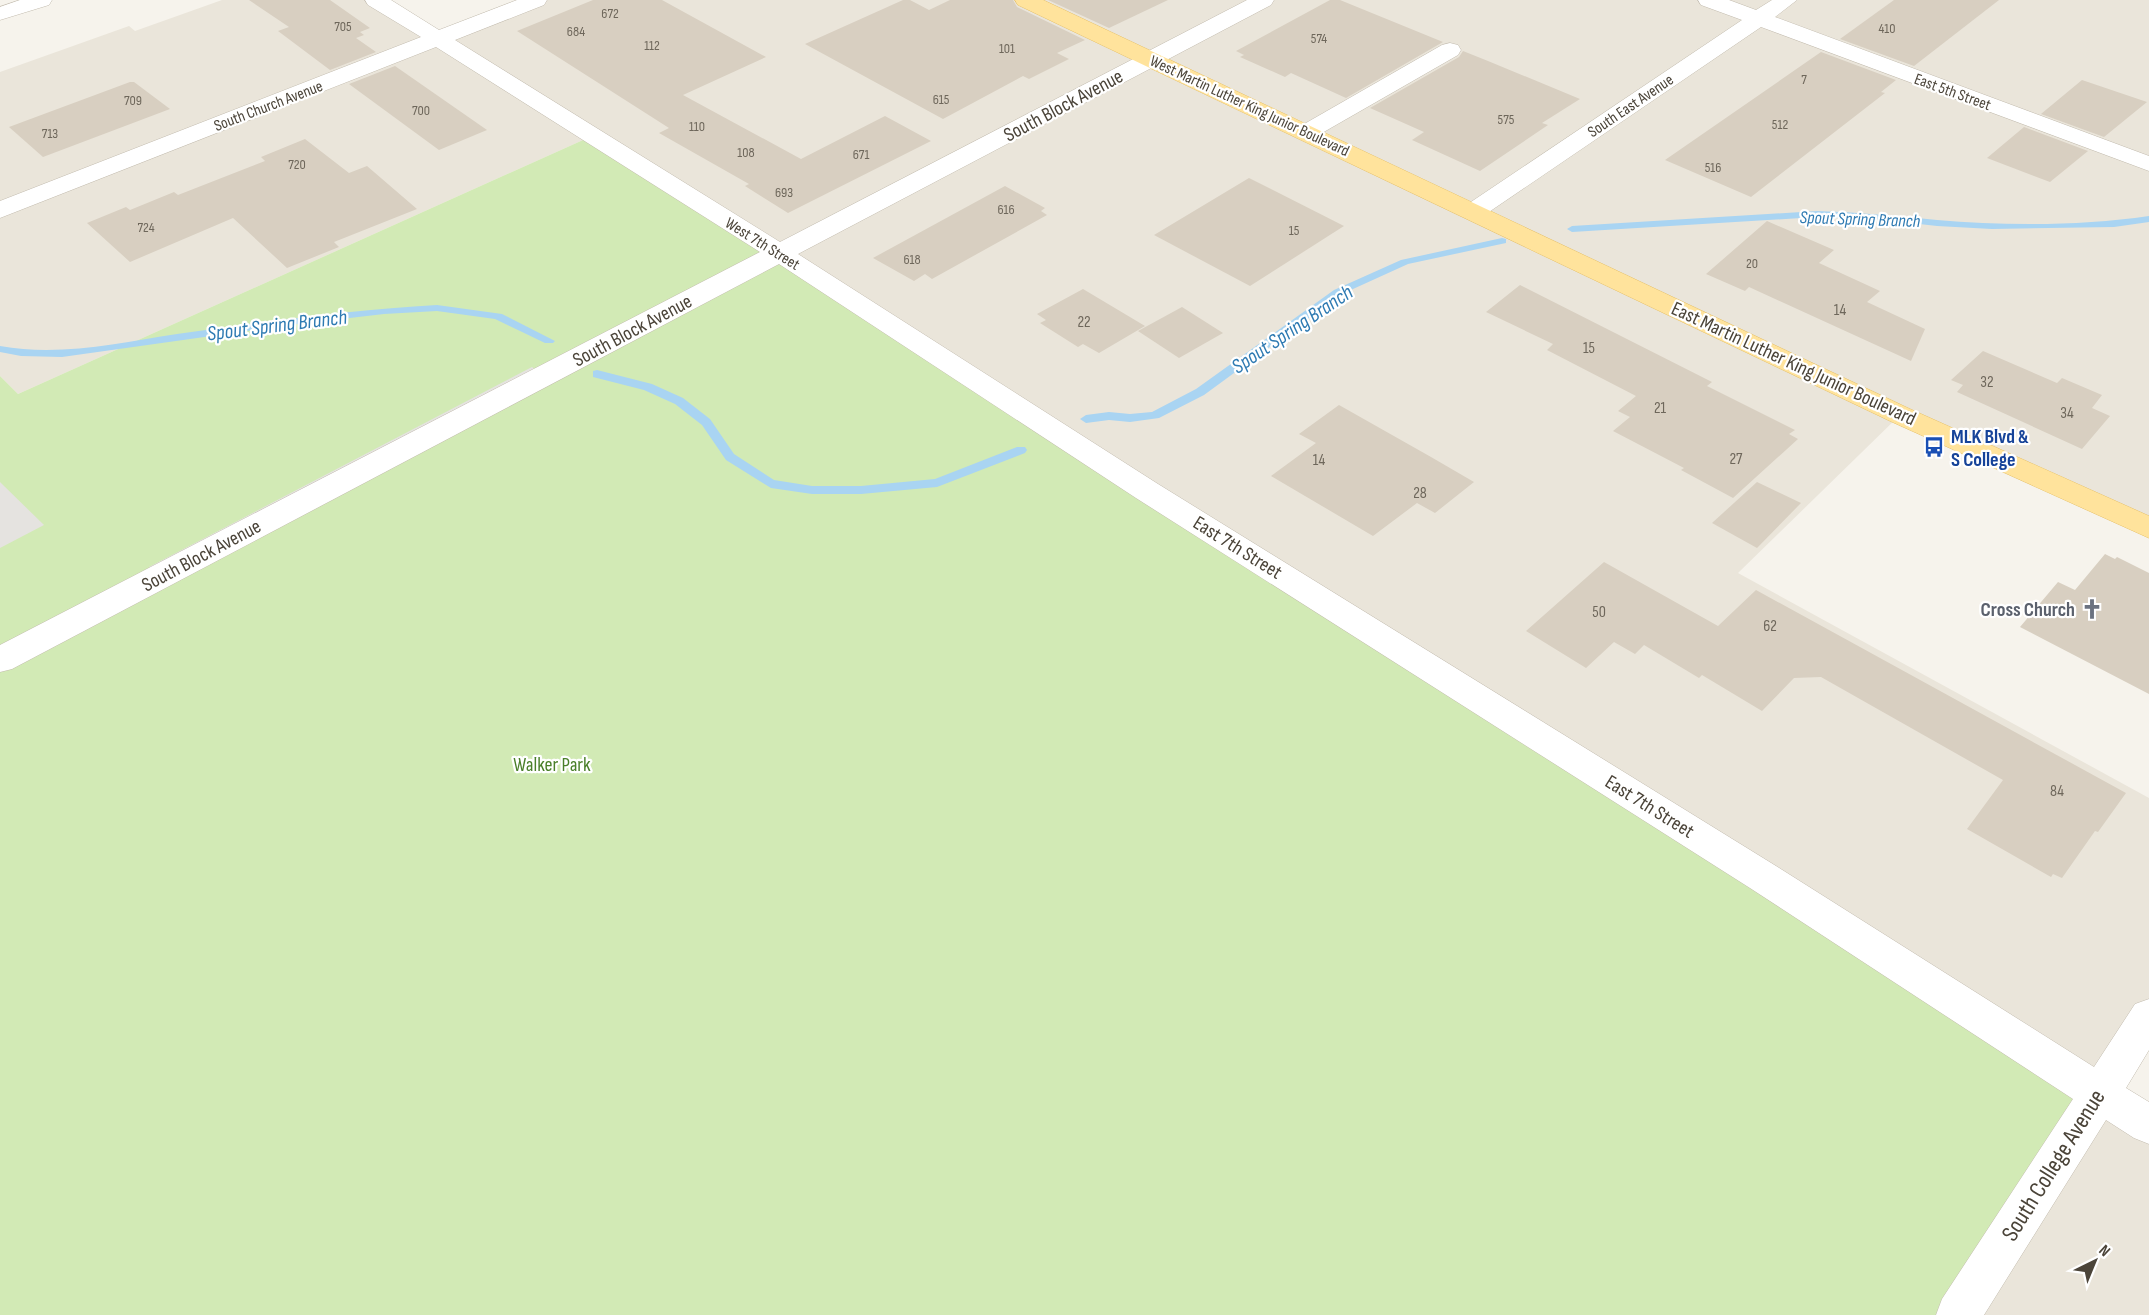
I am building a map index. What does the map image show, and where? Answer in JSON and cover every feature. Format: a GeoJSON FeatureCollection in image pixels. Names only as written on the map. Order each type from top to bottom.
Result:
{"type":"FeatureCollection","features":[{"type":"Feature","properties":{"kind":"main road","name":"West Martin Luther King Junior Boulevard"},"geometry":{"type":"LineString","coordinates":[[1026,0],[1474,210]]}},
{"type":"Feature","properties":{"kind":"main road","name":"East Martin Luther King Junior Boulevard"},"geometry":{"type":"LineString","coordinates":[[1474,210],[1900,415],[2149,528]]}},
{"type":"Feature","properties":{"kind":"street"},"geometry":{"type":"LineString","coordinates":[[0,14],[41,0]]}},
{"type":"Feature","properties":{"kind":"street","name":"West 7th Street"},"geometry":{"type":"LineString","coordinates":[[376,0],[436,40],[780,253],[1148,491]]}},
{"type":"Feature","properties":{"kind":"street","name":"South Church Avenue"},"geometry":{"type":"LineString","coordinates":[[0,210],[536,0]]}},
{"type":"Feature","properties":{"kind":"street","name":"South Block Avenue"},"geometry":{"type":"LineString","coordinates":[[0,660],[1263,0]]}},
{"type":"Feature","properties":{"kind":"street","name":"East 5th Street"},"geometry":{"type":"LineString","coordinates":[[1709,0],[2149,164]]}},
{"type":"Feature","properties":{"kind":"street","name":"South East Avenue"},"geometry":{"type":"LineString","coordinates":[[1474,210],[1786,0]]}},
{"type":"Feature","properties":{"kind":"street"},"geometry":{"type":"LineString","coordinates":[[1307,132],[1450,50]]}},
{"type":"Feature","properties":{"kind":"street","name":"East 7th Street"},"geometry":{"type":"LineString","coordinates":[[1148,491],[1763,877],[2149,1125]]}},
{"type":"Feature","properties":{"kind":"street","name":"South College Avenue"},"geometry":{"type":"LineString","coordinates":[[1958,1315],[2098,1092],[2149,1016]]}},
{"type":"Feature","properties":{"kind":"shaded area"},"geometry":{"type":"Polygon","coordinates":[[[222,0],[376,0],[436,40],[536,0],[2149,0],[2149,528],[1900,415],[1738,573],[2149,798],[2149,1016],[2099,1092],[2149,1125],[2149,1315],[1958,1315],[592,136],[18,394],[0,376],[0,72],[129,26],[135,31],[222,0]]]}},
{"type":"Feature","properties":{"kind":"shaded area"},"geometry":{"type":"Polygon","coordinates":[[[532,367],[539,373],[156,574],[149,567],[532,367]]]}},
{"type":"Feature","properties":{"kind":"shaded area"},"geometry":{"type":"Polygon","coordinates":[[[0,482],[44,525],[0,548],[0,482]]]}},
{"type":"Feature","properties":{"kind":"green space","name":"Walker Park"},"geometry":{"type":"Polygon","coordinates":[[[592,136],[2098,1092],[1958,1315],[0,1315],[0,376],[18,394],[592,136]]]}},
{"type":"Feature","properties":{"kind":"building"},"geometry":{"type":"Polygon","coordinates":[[[249,0],[330,0],[370,28],[360,32],[364,35],[356,38],[376,52],[330,70],[278,31],[289,27],[249,0]]]}},
{"type":"Feature","properties":{"kind":"building"},"geometry":{"type":"Polygon","coordinates":[[[593,0],[662,0],[766,57],[683,95],[801,159],[885,116],[931,141],[788,213],[745,186],[749,184],[659,133],[669,128],[517,31],[593,0]]]}},
{"type":"Feature","properties":{"kind":"building"},"geometry":{"type":"Polygon","coordinates":[[[903,0],[910,0],[929,10],[950,0],[1013,0],[1017,7],[1085,40],[1057,53],[1069,59],[1029,79],[1023,76],[943,119],[805,44],[903,0]]]}},
{"type":"Feature","properties":{"kind":"building"},"geometry":{"type":"Polygon","coordinates":[[[1048,0],[1168,0],[1109,28],[1048,0]]]}},
{"type":"Feature","properties":{"kind":"building"},"geometry":{"type":"Polygon","coordinates":[[[1330,0],[1340,0],[1443,42],[1346,98],[1291,73],[1285,77],[1240,57],[1244,55],[1236,51],[1330,0]]]}},
{"type":"Feature","properties":{"kind":"building"},"geometry":{"type":"Polygon","coordinates":[[[1894,0],[1999,0],[1914,66],[1840,39],[1894,0]]]}},
{"type":"Feature","properties":{"kind":"building"},"geometry":{"type":"Polygon","coordinates":[[[1463,51],[1580,99],[1542,123],[1548,125],[1480,171],[1412,140],[1424,132],[1370,108],[1459,57],[1463,51]]]}},
{"type":"Feature","properties":{"kind":"building"},"geometry":{"type":"Polygon","coordinates":[[[1821,52],[1896,80],[1881,92],[1885,93],[1751,197],[1665,160],[1821,52]]]}},
{"type":"Feature","properties":{"kind":"building"},"geometry":{"type":"Polygon","coordinates":[[[395,66],[487,130],[439,150],[349,84],[395,66]]]}},
{"type":"Feature","properties":{"kind":"building"},"geometry":{"type":"Polygon","coordinates":[[[2082,80],[2147,102],[2104,137],[2041,114],[2082,80]]]}},
{"type":"Feature","properties":{"kind":"building"},"geometry":{"type":"Polygon","coordinates":[[[134,82],[170,109],[43,157],[9,127],[134,82]]]}},
{"type":"Feature","properties":{"kind":"building"},"geometry":{"type":"Polygon","coordinates":[[[2024,127],[2088,151],[2050,182],[1987,158],[2024,127]]]}},
{"type":"Feature","properties":{"kind":"building"},"geometry":{"type":"Polygon","coordinates":[[[305,139],[349,173],[367,166],[417,209],[334,242],[339,247],[287,268],[233,218],[130,262],[87,223],[126,207],[130,210],[174,192],[178,195],[265,161],[261,157],[305,139]]]}},
{"type":"Feature","properties":{"kind":"building"},"geometry":{"type":"Polygon","coordinates":[[[1249,178],[1344,226],[1250,286],[1154,235],[1249,178]]]}},
{"type":"Feature","properties":{"kind":"building"},"geometry":{"type":"Polygon","coordinates":[[[1005,186],[1045,208],[1041,211],[1047,215],[932,279],[925,274],[914,281],[873,258],[1005,186]]]}},
{"type":"Feature","properties":{"kind":"building"},"geometry":{"type":"Polygon","coordinates":[[[1767,221],[1834,250],[1819,263],[1880,291],[1867,302],[1925,329],[1911,361],[1749,287],[1745,291],[1706,274],[1767,221]]]}},
{"type":"Feature","properties":{"kind":"building"},"geometry":{"type":"Polygon","coordinates":[[[1520,285],[1712,382],[1707,386],[1795,430],[1789,434],[1798,439],[1733,498],[1681,470],[1684,468],[1613,431],[1630,417],[1618,411],[1636,396],[1547,350],[1553,344],[1486,312],[1520,285]]]}},
{"type":"Feature","properties":{"kind":"building"},"geometry":{"type":"Polygon","coordinates":[[[1083,289],[1145,326],[1099,353],[1083,344],[1078,347],[1040,323],[1046,320],[1037,314],[1083,289]]]}},
{"type":"Feature","properties":{"kind":"building"},"geometry":{"type":"Polygon","coordinates":[[[1182,307],[1223,333],[1179,358],[1138,331],[1182,307]]]}},
{"type":"Feature","properties":{"kind":"building"},"geometry":{"type":"Polygon","coordinates":[[[1983,351],[2057,383],[2062,378],[2102,395],[2092,408],[2110,416],[2082,449],[1957,392],[1963,385],[1951,380],[1983,351]]]}},
{"type":"Feature","properties":{"kind":"building"},"geometry":{"type":"Polygon","coordinates":[[[1339,405],[1474,482],[1435,513],[1417,503],[1373,536],[1271,476],[1316,443],[1299,434],[1339,405]]]}},
{"type":"Feature","properties":{"kind":"building"},"geometry":{"type":"Polygon","coordinates":[[[1757,482],[1801,503],[1757,548],[1712,523],[1757,482]]]}},
{"type":"Feature","properties":{"kind":"building","name":"Cross Church"},"geometry":{"type":"Polygon","coordinates":[[[2105,554],[2115,559],[2117,557],[2149,573],[2149,694],[2020,627],[2058,582],[2075,590],[2105,554]]]}},
{"type":"Feature","properties":{"kind":"building"},"geometry":{"type":"Polygon","coordinates":[[[1604,562],[1718,626],[1756,590],[2126,793],[2098,832],[2095,831],[2062,878],[2053,874],[2051,877],[1967,829],[2003,780],[1821,677],[1794,678],[1762,711],[1702,675],[1699,678],[1644,645],[1635,654],[1614,642],[1586,668],[1526,631],[1604,562]]]}},
{"type":"Feature","properties":{"kind":"waterway","name":"Spout Spring Branch"},"geometry":{"type":"LineString","coordinates":[[1572,229],[1817,214],[1875,216],[1992,226],[2114,224],[2149,219]]}},
{"type":"Feature","properties":{"kind":"waterway","name":"Spout Spring Branch"},"geometry":{"type":"LineString","coordinates":[[1086,419],[1155,415],[1200,392],[1338,292],[1405,262],[1502,241]]}},
{"type":"Feature","properties":{"kind":"waterway","name":"Spout Spring Branch"},"geometry":{"type":"LineString","coordinates":[[0,349],[21,353],[62,354],[298,321],[384,311],[437,308],[498,316],[549,341]]}},
{"type":"Feature","properties":{"kind":"waterway","name":"Spout Spring Branch"},"geometry":{"type":"LineString","coordinates":[[597,374],[648,387],[679,401],[706,422],[730,457],[771,484],[812,490],[861,490],[937,483],[1021,450]]}},
{"type":"Feature","properties":{"kind":"place","name":"MLK Blvd & S College"},"geometry":{"type":"Point","coordinates":[1934,447]}},
{"type":"Feature","properties":{"kind":"place","name":"Cross Church"},"geometry":{"type":"Point","coordinates":[2092,609]}}]}
